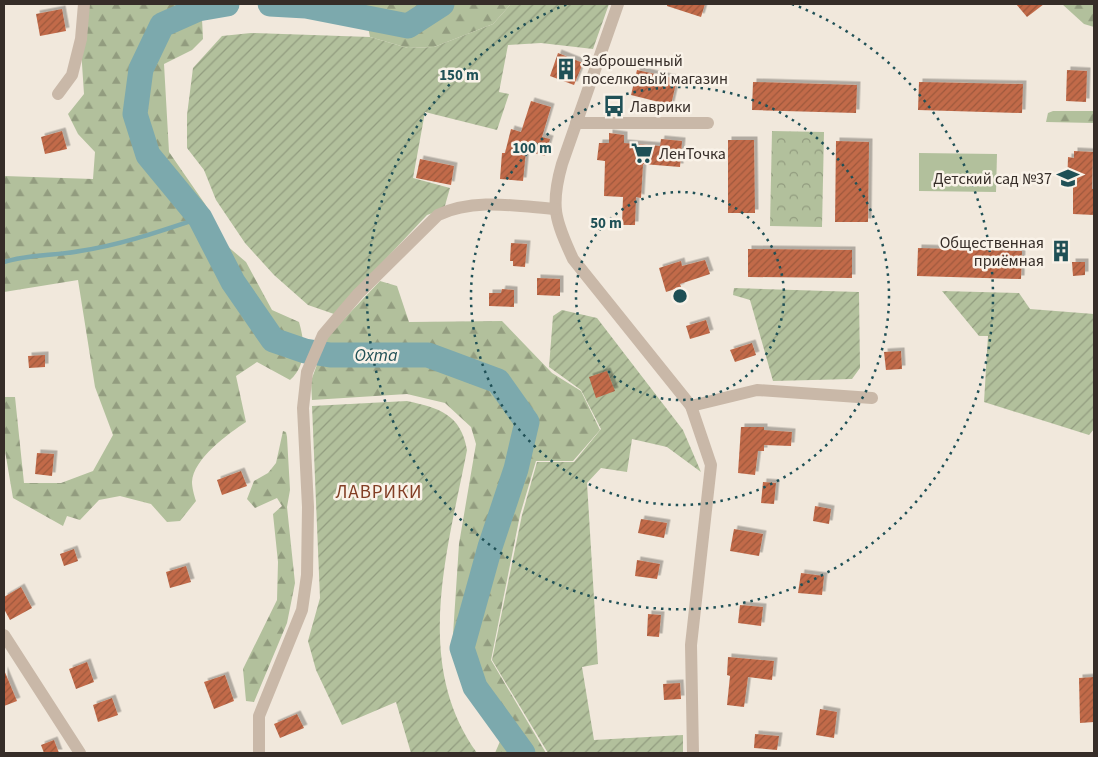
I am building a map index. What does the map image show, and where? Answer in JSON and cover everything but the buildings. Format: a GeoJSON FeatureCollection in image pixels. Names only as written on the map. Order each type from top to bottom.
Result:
{"type":"FeatureCollection","features":[{"type":"Feature","properties":{"kind":"street"},"geometry":{"type":"LineString","coordinates":[[58,94],[72,75],[81,38],[84,4]]}},
{"type":"Feature","properties":{"kind":"street"},"geometry":{"type":"LineString","coordinates":[[618,4],[576,123],[556,187],[555,210],[562,235],[574,259],[692,406],[710,465],[691,645],[693,753]]}},
{"type":"Feature","properties":{"kind":"street"},"geometry":{"type":"LineString","coordinates":[[576,123],[708,123]]}},
{"type":"Feature","properties":{"kind":"street"},"geometry":{"type":"LineString","coordinates":[[258,753],[259,716],[302,610],[307,575],[308,507],[303,408],[307,372],[323,334],[358,294],[438,215],[451,209],[486,204],[555,210]]}},
{"type":"Feature","properties":{"kind":"street"},"geometry":{"type":"LineString","coordinates":[[692,406],[757,390],[872,398]]}},
{"type":"Feature","properties":{"kind":"street"},"geometry":{"type":"LineString","coordinates":[[4,635],[80,753]]}},
{"type":"Feature","properties":{"kind":"green space"},"geometry":{"type":"Polygon","coordinates":[[[78,4],[231,4],[202,19],[203,39],[192,50],[164,64],[169,152],[205,204],[226,245],[246,262],[272,310],[299,322],[301,330],[302,360],[296,374],[290,380],[257,362],[236,376],[246,422],[213,447],[198,464],[192,482],[196,501],[180,521],[167,522],[151,504],[120,496],[99,500],[80,520],[67,516],[63,526],[13,498],[4,445],[4,397],[15,397],[24,483],[61,483],[93,471],[113,435],[95,387],[78,280],[4,292],[4,176],[93,179],[95,152],[78,134],[68,114],[84,94],[78,4]]]}},
{"type":"Feature","properties":{"kind":"green space"},"geometry":{"type":"Polygon","coordinates":[[[295,4],[511,4],[493,24],[434,47],[408,48],[370,37],[364,6],[363,16],[295,4]]]}},
{"type":"Feature","properties":{"kind":"green space"},"geometry":{"type":"Polygon","coordinates":[[[511,4],[609,4],[593,49],[541,43],[508,45],[499,92],[509,94],[497,130],[425,112],[413,178],[450,188],[444,209],[427,215],[334,314],[308,305],[274,275],[245,243],[216,200],[204,170],[187,148],[187,115],[193,68],[222,36],[251,33],[370,37],[408,48],[434,47],[493,24],[511,4]]]}},
{"type":"Feature","properties":{"kind":"green space"},"geometry":{"type":"Polygon","coordinates":[[[1062,4],[1094,4],[1094,27],[1084,24],[1062,4]]]}},
{"type":"Feature","properties":{"kind":"green space"},"geometry":{"type":"Polygon","coordinates":[[[1053,111],[1094,111],[1094,123],[1046,122],[1048,113],[1053,111]]]}},
{"type":"Feature","properties":{"kind":"green space"},"geometry":{"type":"Polygon","coordinates":[[[772,131],[824,132],[822,227],[770,226],[772,131]]]}},
{"type":"Feature","properties":{"kind":"green space"},"geometry":{"type":"Polygon","coordinates":[[[919,153],[997,154],[996,192],[919,191],[919,153]]]}},
{"type":"Feature","properties":{"kind":"green space"},"geometry":{"type":"Polygon","coordinates":[[[380,281],[397,286],[409,322],[502,321],[552,373],[581,391],[600,430],[573,461],[536,461],[520,515],[491,660],[546,753],[495,753],[501,739],[464,683],[452,650],[459,544],[476,444],[471,427],[445,403],[407,394],[312,400],[311,381],[327,337],[380,281]]]}},
{"type":"Feature","properties":{"kind":"green space"},"geometry":{"type":"Polygon","coordinates":[[[734,288],[859,292],[860,368],[852,379],[773,381],[750,300],[733,295],[734,288]]]}},
{"type":"Feature","properties":{"kind":"green space"},"geometry":{"type":"Polygon","coordinates":[[[942,291],[1019,293],[1030,309],[1094,314],[1094,429],[1089,435],[984,402],[988,336],[979,336],[942,291]]]}},
{"type":"Feature","properties":{"kind":"green space"},"geometry":{"type":"Polygon","coordinates":[[[562,310],[597,318],[683,430],[701,472],[667,447],[632,439],[627,472],[601,468],[587,483],[598,664],[582,667],[594,740],[683,735],[683,753],[548,753],[492,660],[522,515],[537,462],[574,462],[601,429],[581,390],[549,367],[553,316],[562,310]]]}},
{"type":"Feature","properties":{"kind":"green space"},"geometry":{"type":"Polygon","coordinates":[[[407,401],[438,410],[447,415],[460,428],[467,450],[451,526],[445,566],[440,605],[440,644],[445,682],[457,718],[477,753],[411,753],[396,702],[342,725],[316,670],[308,641],[320,598],[312,406],[407,401]]]}},
{"type":"Feature","properties":{"kind":"green space"},"geometry":{"type":"Polygon","coordinates":[[[283,431],[286,432],[287,437],[290,490],[287,507],[295,583],[287,623],[254,702],[246,701],[243,669],[277,600],[278,562],[273,514],[282,506],[277,498],[255,508],[247,499],[254,481],[268,473],[276,463],[283,431]]]}},
{"type":"Feature","properties":{"kind":"waterway","name":"Охта"},"geometry":{"type":"LineString","coordinates":[[227,4],[198,9],[162,25],[141,69],[135,114],[148,155],[200,218],[233,282],[273,340],[305,351],[330,355],[428,355],[498,381],[527,422],[516,469],[490,547],[462,648],[475,687],[523,753]]}},
{"type":"Feature","properties":{"kind":"waterway","name":"Охта"},"geometry":{"type":"LineString","coordinates":[[270,4],[306,6],[408,26],[442,4]]}},
{"type":"Feature","properties":{"kind":"waterway"},"geometry":{"type":"LineString","coordinates":[[4,262],[71,253],[111,245],[200,218]]}},
{"type":"Feature","properties":{"kind":"place","name":"Заброшенный поселковый магазин"},"geometry":{"type":"Point","coordinates":[566,69]}},
{"type":"Feature","properties":{"kind":"place","name":"Лаврики"},"geometry":{"type":"Point","coordinates":[614,106]}},
{"type":"Feature","properties":{"kind":"place","name":"ЛенТочка"},"geometry":{"type":"Point","coordinates":[642,153]}},
{"type":"Feature","properties":{"kind":"place","name":"Детский сад №37"},"geometry":{"type":"Point","coordinates":[1068,178]}},
{"type":"Feature","properties":{"kind":"place","name":"Общественная приёмная"},"geometry":{"type":"Point","coordinates":[1061,251]}},
{"type":"Feature","properties":{"kind":"district","name":"ЛАВРИКИ"},"geometry":{"type":"Point","coordinates":[379,491]}}]}
